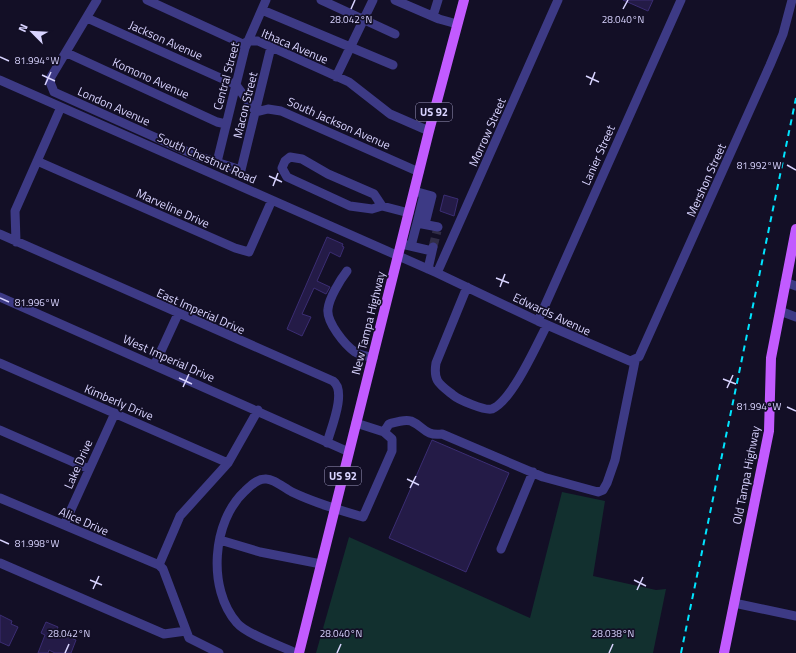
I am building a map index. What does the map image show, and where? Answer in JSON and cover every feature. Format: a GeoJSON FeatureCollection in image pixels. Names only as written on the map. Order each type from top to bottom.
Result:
{"type":"FeatureCollection","features":[{"type":"Feature","properties":{"kind":"main road","name":"New Tampa Highway"},"geometry":{"type":"LineString","coordinates":[[300,653],[398,257],[406,245],[409,213],[419,192],[419,172],[464,0]]}},
{"type":"Feature","properties":{"kind":"main road","name":"Old Tampa Highway"},"geometry":{"type":"LineString","coordinates":[[724,653],[769,431],[771,358],[796,230]]}},
{"type":"Feature","properties":{"kind":"street"},"geometry":{"type":"LineString","coordinates":[[67,53],[97,0]]}},
{"type":"Feature","properties":{"kind":"street","name":"Ithaca Avenue"},"geometry":{"type":"LineString","coordinates":[[147,0],[243,44],[248,41],[258,41],[272,47],[355,86],[390,114],[429,131]]}},
{"type":"Feature","properties":{"kind":"street","name":"Central Street"},"geometry":{"type":"LineString","coordinates":[[217,162],[248,41],[266,0]]}},
{"type":"Feature","properties":{"kind":"street"},"geometry":{"type":"LineString","coordinates":[[321,0],[395,34]]}},
{"type":"Feature","properties":{"kind":"street"},"geometry":{"type":"LineString","coordinates":[[336,77],[372,0]]}},
{"type":"Feature","properties":{"kind":"street"},"geometry":{"type":"LineString","coordinates":[[395,0],[433,16],[457,24]]}},
{"type":"Feature","properties":{"kind":"street"},"geometry":{"type":"LineString","coordinates":[[433,16],[438,0]]}},
{"type":"Feature","properties":{"kind":"street","name":"Morrow Street"},"geometry":{"type":"LineString","coordinates":[[437,273],[558,0]]}},
{"type":"Feature","properties":{"kind":"street","name":"Lanier Street"},"geometry":{"type":"LineString","coordinates":[[538,321],[681,0]]}},
{"type":"Feature","properties":{"kind":"street","name":"Mershon Street"},"geometry":{"type":"LineString","coordinates":[[632,361],[640,357],[770,65],[783,34],[792,0]]}},
{"type":"Feature","properties":{"kind":"street"},"geometry":{"type":"LineString","coordinates":[[262,10],[393,65]]}},
{"type":"Feature","properties":{"kind":"street","name":"Jackson Avenue"},"geometry":{"type":"LineString","coordinates":[[87,18],[236,85]]}},
{"type":"Feature","properties":{"kind":"street","name":"Macon Street"},"geometry":{"type":"LineString","coordinates":[[241,170],[272,47]]}},
{"type":"Feature","properties":{"kind":"street","name":"London Avenue"},"geometry":{"type":"LineString","coordinates":[[67,53],[52,77],[51,85],[54,92],[198,156],[241,170]]}},
{"type":"Feature","properties":{"kind":"street","name":"Komono Avenue"},"geometry":{"type":"LineString","coordinates":[[67,53],[217,122],[226,124]]}},
{"type":"Feature","properties":{"kind":"street","name":"South Chestnut Road"},"geometry":{"type":"LineString","coordinates":[[0,80],[398,257]]}},
{"type":"Feature","properties":{"kind":"street"},"geometry":{"type":"LineString","coordinates":[[236,85],[256,112]]}},
{"type":"Feature","properties":{"kind":"street"},"geometry":{"type":"LineString","coordinates":[[16,242],[15,210],[61,107]]}},
{"type":"Feature","properties":{"kind":"street","name":"South Jackson Avenue"},"geometry":{"type":"LineString","coordinates":[[256,112],[268,109],[281,111],[419,172]]}},
{"type":"Feature","properties":{"kind":"street"},"geometry":{"type":"LineString","coordinates":[[382,206],[374,194],[328,174],[302,159],[290,157],[285,161],[282,168],[287,177],[350,206],[372,209],[382,206],[409,213]]}},
{"type":"Feature","properties":{"kind":"street","name":"Marveline Drive"},"geometry":{"type":"LineString","coordinates":[[37,161],[235,248],[249,252],[272,200]]}},
{"type":"Feature","properties":{"kind":"street"},"geometry":{"type":"LineString","coordinates":[[419,192],[421,224],[406,245],[433,249],[428,269]]}},
{"type":"Feature","properties":{"kind":"street"},"geometry":{"type":"LineString","coordinates":[[421,224],[456,232]]}},
{"type":"Feature","properties":{"kind":"street","name":"East Imperial Drive"},"geometry":{"type":"LineString","coordinates":[[0,234],[336,383],[340,393],[327,443]]}},
{"type":"Feature","properties":{"kind":"street","name":"Edwards Avenue"},"geometry":{"type":"LineString","coordinates":[[398,257],[437,273],[547,325],[632,361]]}},
{"type":"Feature","properties":{"kind":"street"},"geometry":{"type":"LineString","coordinates":[[347,271],[339,281],[328,309],[330,319],[343,341],[356,352],[373,358]]}},
{"type":"Feature","properties":{"kind":"street"},"geometry":{"type":"LineString","coordinates":[[785,282],[796,286]]}},
{"type":"Feature","properties":{"kind":"street"},"geometry":{"type":"LineString","coordinates":[[467,287],[439,355],[434,374],[438,383],[455,397],[484,408],[491,409],[496,406],[506,397],[519,377],[547,325]]}},
{"type":"Feature","properties":{"kind":"street","name":"West Imperial Drive"},"geometry":{"type":"LineString","coordinates":[[0,296],[258,410],[349,452]]}},
{"type":"Feature","properties":{"kind":"street"},"geometry":{"type":"LineString","coordinates":[[780,310],[796,317]]}},
{"type":"Feature","properties":{"kind":"street"},"geometry":{"type":"LineString","coordinates":[[154,364],[178,314]]}},
{"type":"Feature","properties":{"kind":"street"},"geometry":{"type":"LineString","coordinates":[[384,432],[389,424],[401,420],[411,421],[432,435],[442,434],[543,477],[598,492],[603,490],[607,483],[615,460],[632,361]]}},
{"type":"Feature","properties":{"kind":"street","name":"Kimberly Drive"},"geometry":{"type":"LineString","coordinates":[[0,363],[228,462]]}},
{"type":"Feature","properties":{"kind":"street"},"geometry":{"type":"LineString","coordinates":[[219,653],[189,638],[163,569],[159,565],[182,512],[228,462],[258,410]]}},
{"type":"Feature","properties":{"kind":"street","name":"Lake Drive"},"geometry":{"type":"LineString","coordinates":[[64,525],[114,413]]}},
{"type":"Feature","properties":{"kind":"street"},"geometry":{"type":"LineString","coordinates":[[296,653],[258,636],[234,620],[223,596],[218,580],[216,566],[220,540],[225,523],[234,504],[242,494],[260,479],[267,478],[292,492],[335,510],[363,517],[392,451],[392,439],[384,432],[356,424]]}},
{"type":"Feature","properties":{"kind":"street"},"geometry":{"type":"LineString","coordinates":[[0,430],[89,469]]}},
{"type":"Feature","properties":{"kind":"street"},"geometry":{"type":"LineString","coordinates":[[501,549],[533,472]]}},
{"type":"Feature","properties":{"kind":"street","name":"Alice Drive"},"geometry":{"type":"LineString","coordinates":[[0,498],[159,565]]}},
{"type":"Feature","properties":{"kind":"street"},"geometry":{"type":"LineString","coordinates":[[220,540],[260,552],[321,564]]}},
{"type":"Feature","properties":{"kind":"street"},"geometry":{"type":"LineString","coordinates":[[0,563],[164,634],[186,631]]}},
{"type":"Feature","properties":{"kind":"street"},"geometry":{"type":"LineString","coordinates":[[734,603],[796,616]]}},
{"type":"Feature","properties":{"kind":"green space"},"geometry":{"type":"Polygon","coordinates":[[[562,492],[605,501],[593,576],[656,590],[666,589],[653,653],[316,653],[349,537],[530,618],[562,492]]]}},
{"type":"Feature","properties":{"kind":"building"},"geometry":{"type":"Polygon","coordinates":[[[623,0],[653,0],[648,11],[623,0]]]}},
{"type":"Feature","properties":{"kind":"building"},"geometry":{"type":"Polygon","coordinates":[[[444,195],[458,199],[454,216],[440,211],[444,195]]]}},
{"type":"Feature","properties":{"kind":"building"},"geometry":{"type":"Polygon","coordinates":[[[327,237],[343,244],[342,246],[344,247],[340,257],[330,252],[317,281],[330,287],[326,294],[314,288],[302,314],[311,317],[302,336],[287,329],[327,237]]]}},
{"type":"Feature","properties":{"kind":"building"},"geometry":{"type":"Polygon","coordinates":[[[432,440],[509,473],[466,572],[389,538],[432,440]]]}},
{"type":"Feature","properties":{"kind":"building"},"geometry":{"type":"Polygon","coordinates":[[[0,615],[12,621],[11,624],[18,627],[9,646],[0,642],[0,615]]]}},
{"type":"Feature","properties":{"kind":"building"},"geometry":{"type":"Polygon","coordinates":[[[46,622],[58,627],[56,632],[76,640],[71,653],[55,653],[49,650],[48,653],[38,653],[45,635],[41,633],[46,622]]]}},
{"type":"Feature","properties":{"kind":"tunnel"},"geometry":{"type":"LineString","coordinates":[[433,247],[437,231]]}},
{"type":"Feature","properties":{"kind":"railway"},"geometry":{"type":"LineString","coordinates":[[681,653],[796,98]]}}]}
